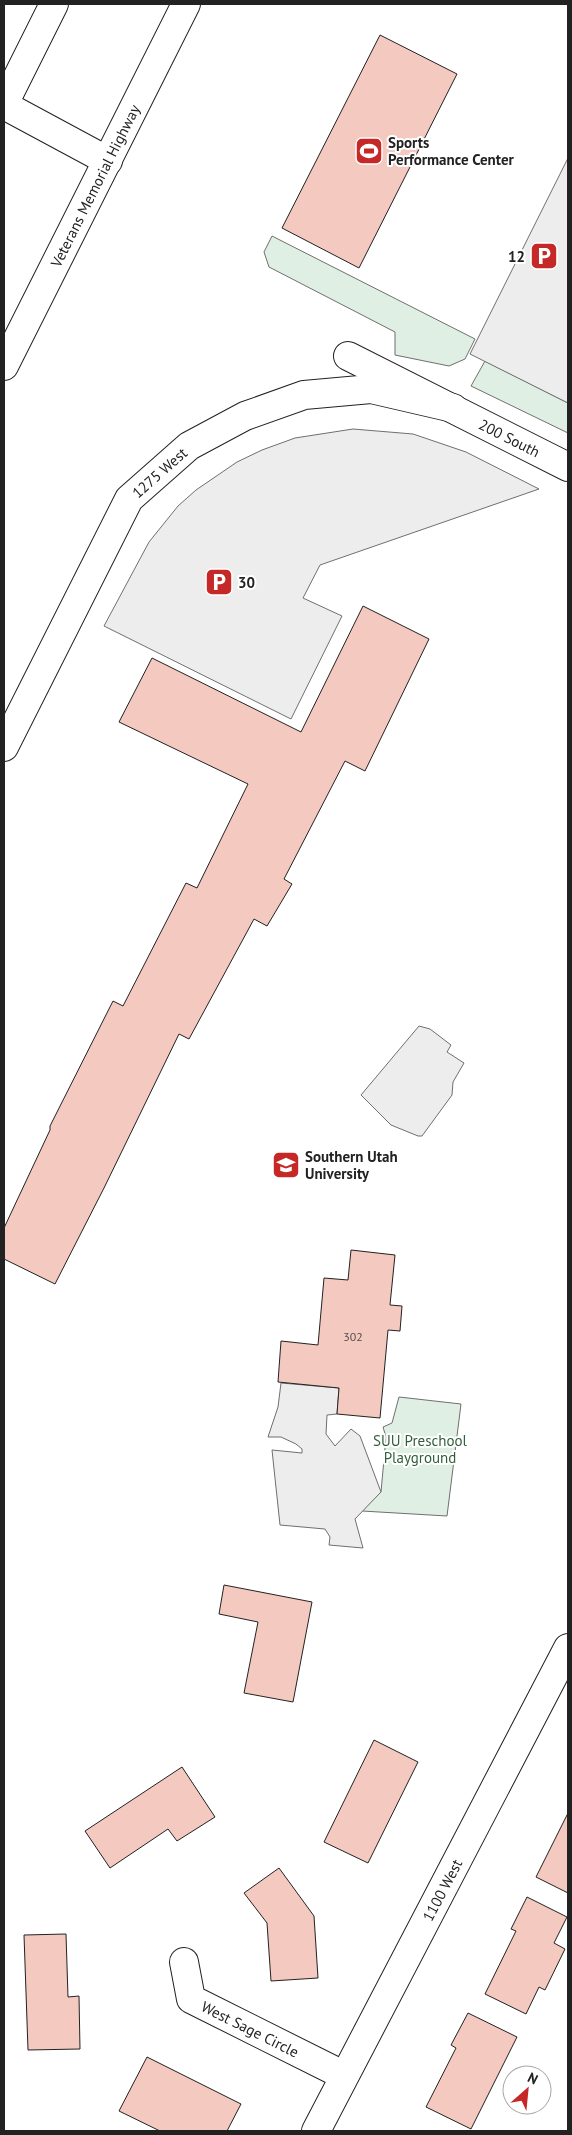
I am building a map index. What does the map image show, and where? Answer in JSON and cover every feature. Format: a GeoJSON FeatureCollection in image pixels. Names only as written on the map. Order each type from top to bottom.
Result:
{"type":"FeatureCollection","features":[{"type":"Feature","properties":{"kind":"main road"},"geometry":{"type":"LineString","coordinates":[[54,4],[4,105],[108,161]]}},
{"type":"Feature","properties":{"kind":"main road","name":"Veterans Memorial Highway"},"geometry":{"type":"LineString","coordinates":[[4,366],[186,4]]}},
{"type":"Feature","properties":{"kind":"main road"},"geometry":{"type":"LineString","coordinates":[[348,356],[453,408]]}},
{"type":"Feature","properties":{"kind":"main road","name":"1275 West"},"geometry":{"type":"LineString","coordinates":[[4,747],[129,499],[189,446],[245,416],[304,396],[371,389],[453,408]]}},
{"type":"Feature","properties":{"kind":"main road","name":"200 South"},"geometry":{"type":"LineString","coordinates":[[453,408],[568,466]]}},
{"type":"Feature","properties":{"kind":"main road","name":"1100 West"},"geometry":{"type":"LineString","coordinates":[[316,2131],[343,2075],[568,1648]]}},
{"type":"Feature","properties":{"kind":"main road","name":"West Sage Circle"},"geometry":{"type":"LineString","coordinates":[[184,1962],[191,1999],[343,2075]]}},
{"type":"Feature","properties":{"kind":"green space"},"geometry":{"type":"Polygon","coordinates":[[[272,236],[475,339],[465,359],[449,366],[395,355],[395,332],[269,267],[264,252],[272,236]]]}},
{"type":"Feature","properties":{"kind":"green space"},"geometry":{"type":"Polygon","coordinates":[[[485,361],[568,403],[568,433],[471,386],[485,361]]]}},
{"type":"Feature","properties":{"kind":"green space","name":"SUU Preschool Playground"},"geometry":{"type":"Polygon","coordinates":[[[399,1397],[461,1404],[447,1516],[362,1511],[381,1492],[386,1437],[383,1427],[392,1423],[399,1397]]]}},
{"type":"Feature","properties":{"kind":"shaded area","name":"12"},"geometry":{"type":"Polygon","coordinates":[[[568,158],[568,403],[470,354],[568,158]]]}},
{"type":"Feature","properties":{"kind":"shaded area","name":"30"},"geometry":{"type":"Polygon","coordinates":[[[353,429],[413,434],[466,452],[539,489],[320,565],[303,598],[342,616],[291,719],[104,626],[149,542],[178,506],[196,490],[237,462],[262,450],[295,438],[353,429]]]}},
{"type":"Feature","properties":{"kind":"shaded area"},"geometry":{"type":"Polygon","coordinates":[[[419,1026],[430,1029],[451,1045],[447,1052],[464,1063],[453,1082],[452,1095],[422,1136],[391,1125],[361,1095],[419,1026]]]}},
{"type":"Feature","properties":{"kind":"shaded area"},"geometry":{"type":"Polygon","coordinates":[[[281,1383],[339,1388],[337,1414],[327,1415],[326,1434],[335,1446],[351,1429],[360,1436],[381,1492],[355,1519],[363,1548],[329,1545],[330,1537],[325,1529],[280,1525],[272,1450],[302,1453],[302,1449],[296,1444],[281,1437],[268,1437],[278,1407],[281,1383]]]}},
{"type":"Feature","properties":{"kind":"building","name":"Sports Performance Center"},"geometry":{"type":"Polygon","coordinates":[[[380,35],[457,74],[359,268],[282,228],[380,35]]]}},
{"type":"Feature","properties":{"kind":"building"},"geometry":{"type":"Polygon","coordinates":[[[363,606],[429,639],[365,771],[345,761],[284,879],[292,884],[267,926],[254,919],[189,1039],[179,1034],[55,1284],[4,1259],[4,1228],[50,1130],[50,1126],[113,1001],[123,1006],[186,883],[197,888],[248,784],[119,722],[152,658],[301,732],[363,606]]]}},
{"type":"Feature","properties":{"kind":"building"},"geometry":{"type":"Polygon","coordinates":[[[351,1250],[395,1255],[390,1305],[402,1306],[400,1331],[388,1330],[380,1418],[337,1414],[339,1388],[278,1382],[281,1341],[318,1345],[324,1278],[348,1280],[351,1250]]]}},
{"type":"Feature","properties":{"kind":"building"},"geometry":{"type":"Polygon","coordinates":[[[224,1585],[312,1602],[293,1702],[244,1693],[258,1622],[219,1614],[224,1585]]]}},
{"type":"Feature","properties":{"kind":"building"},"geometry":{"type":"Polygon","coordinates":[[[374,1740],[418,1762],[368,1863],[324,1842],[374,1740]]]}},
{"type":"Feature","properties":{"kind":"building"},"geometry":{"type":"Polygon","coordinates":[[[182,1767],[215,1817],[177,1841],[168,1829],[110,1868],[85,1831],[182,1767]]]}},
{"type":"Feature","properties":{"kind":"building"},"geometry":{"type":"Polygon","coordinates":[[[568,1813],[568,1893],[536,1877],[568,1813]]]}},
{"type":"Feature","properties":{"kind":"building"},"geometry":{"type":"Polygon","coordinates":[[[279,1868],[314,1916],[318,1978],[271,1981],[267,1923],[244,1893],[279,1868]]]}},
{"type":"Feature","properties":{"kind":"building"},"geometry":{"type":"Polygon","coordinates":[[[527,1897],[567,1917],[554,1943],[565,1949],[545,1990],[539,1987],[526,2014],[485,1994],[516,1931],[511,1929],[527,1897]]]}},
{"type":"Feature","properties":{"kind":"building"},"geometry":{"type":"Polygon","coordinates":[[[66,1934],[68,1997],[79,1996],[80,2049],[28,2050],[24,1935],[66,1934]]]}},
{"type":"Feature","properties":{"kind":"building"},"geometry":{"type":"Polygon","coordinates":[[[468,2013],[517,2037],[471,2129],[426,2107],[456,2048],[451,2045],[468,2013]]]}},
{"type":"Feature","properties":{"kind":"building"},"geometry":{"type":"Polygon","coordinates":[[[147,2057],[241,2104],[227,2131],[160,2131],[119,2111],[147,2057]]]}},
{"type":"Feature","properties":{"kind":"place","name":"Sports Performance Center"},"geometry":{"type":"Point","coordinates":[369,151]}},
{"type":"Feature","properties":{"kind":"place","name":"12"},"geometry":{"type":"Point","coordinates":[544,256]}},
{"type":"Feature","properties":{"kind":"place","name":"30"},"geometry":{"type":"Point","coordinates":[219,582]}},
{"type":"Feature","properties":{"kind":"place","name":"Southern Utah University"},"geometry":{"type":"Point","coordinates":[286,1165]}}]}
